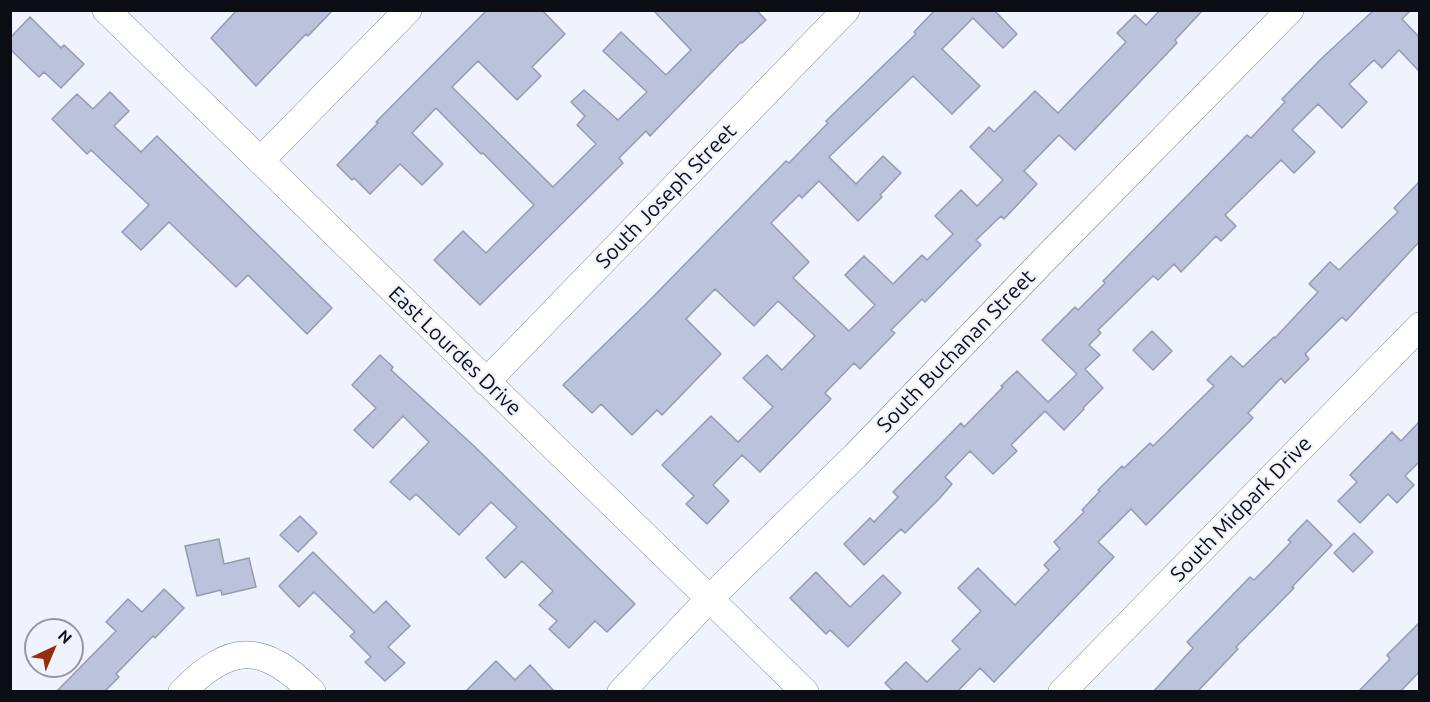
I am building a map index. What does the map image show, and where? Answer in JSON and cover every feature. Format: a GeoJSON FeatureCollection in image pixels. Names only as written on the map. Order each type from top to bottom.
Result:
{"type":"FeatureCollection","features":[{"type":"Feature","properties":{"kind":"street","name":"East Lourdes Drive"},"geometry":{"type":"LineString","coordinates":[[106,10],[805,692]]}},
{"type":"Feature","properties":{"kind":"street"},"geometry":{"type":"LineString","coordinates":[[260,160],[408,10]]}},
{"type":"Feature","properties":{"kind":"street","name":"South Buchanan Street"},"geometry":{"type":"LineString","coordinates":[[621,692],[709,599],[855,456],[1290,10]]}},
{"type":"Feature","properties":{"kind":"street","name":"South Joseph Street"},"geometry":{"type":"LineString","coordinates":[[486,382],[837,14]]}},
{"type":"Feature","properties":{"kind":"street","name":"South Midpark Drive"},"geometry":{"type":"LineString","coordinates":[[1062,692],[1419,326]]}},
{"type":"Feature","properties":{"kind":"street"},"geometry":{"type":"LineString","coordinates":[[182,692],[196,678],[226,658],[242,654],[266,656],[280,663],[294,673],[312,692]]}},
{"type":"Feature","properties":{"kind":"building"},"geometry":{"type":"Polygon","coordinates":[[[237,10],[333,10],[308,36],[306,34],[256,86],[211,38],[237,10]]]}},
{"type":"Feature","properties":{"kind":"building"},"geometry":{"type":"Polygon","coordinates":[[[487,10],[542,10],[565,34],[532,67],[541,76],[517,100],[478,61],[452,87],[553,187],[596,144],[577,125],[585,116],[571,102],[584,90],[618,120],[647,92],[603,51],[621,32],[666,75],[691,50],[653,10],[756,10],[766,20],[741,42],[650,136],[646,131],[619,158],[623,163],[480,305],[434,260],[463,231],[486,253],[534,205],[483,153],[481,154],[436,108],[412,133],[443,164],[422,185],[400,164],[370,194],[337,165],[378,123],[376,122],[487,10]]]}},
{"type":"Feature","properties":{"kind":"building"},"geometry":{"type":"Polygon","coordinates":[[[935,10],[994,10],[1017,34],[1003,48],[973,18],[942,49],[980,86],[952,114],[913,76],[829,157],[856,184],[883,156],[901,173],[880,195],[882,197],[858,221],[819,181],[802,198],[799,195],[771,223],[809,262],[793,278],[849,331],[875,305],[845,275],[864,256],[893,284],[922,255],[927,260],[953,234],[935,216],[961,190],[977,206],[1003,180],[970,147],[989,127],[994,132],[1035,91],[1058,113],[1126,42],[1117,33],[1135,15],[1146,25],[1160,10],[1203,10],[1175,40],[1177,43],[1075,150],[1059,135],[1024,171],[1037,184],[1004,219],[1001,216],[976,240],[981,245],[925,302],[922,299],[891,330],[895,333],[860,369],[854,363],[825,393],[831,399],[760,472],[742,455],[713,485],[729,501],[707,524],[686,504],[694,496],[662,465],[711,416],[738,442],[773,407],[743,378],[767,355],[782,370],[815,336],[778,301],[754,326],[715,289],[686,319],[721,354],[662,415],[657,410],[632,435],[601,404],[592,413],[563,385],[786,161],[789,163],[828,123],[826,121],[916,34],[914,32],[935,10]]]}},
{"type":"Feature","properties":{"kind":"building"},"geometry":{"type":"Polygon","coordinates":[[[1374,10],[1411,10],[1402,19],[1419,37],[1419,71],[1399,50],[1382,68],[1374,60],[1349,84],[1367,102],[1342,128],[1318,104],[1292,130],[1315,152],[1294,173],[1281,160],[1225,215],[1236,226],[1221,241],[1216,236],[1181,272],[1174,264],[1158,280],[1153,276],[1098,330],[1101,333],[1089,345],[1100,355],[1085,369],[1103,388],[1064,430],[1045,411],[1011,445],[1017,451],[993,474],[970,451],[945,477],[952,484],[939,499],[905,533],[901,529],[864,565],[844,544],[870,518],[874,522],[898,497],[893,492],[961,423],[964,427],[1017,371],[1048,402],[1077,374],[1042,340],[1075,307],[1078,310],[1105,283],[1103,281],[1247,135],[1251,138],[1285,102],[1282,99],[1322,58],[1374,10]]]}},
{"type":"Feature","properties":{"kind":"building"},"geometry":{"type":"Polygon","coordinates":[[[30,17],[61,48],[64,45],[84,64],[61,88],[44,72],[39,77],[10,49],[10,38],[30,17]]]}},
{"type":"Feature","properties":{"kind":"building"},"geometry":{"type":"Polygon","coordinates":[[[110,92],[129,111],[114,126],[141,152],[157,136],[332,308],[307,334],[248,275],[236,287],[169,222],[141,250],[122,232],[149,205],[91,150],[87,154],[52,119],[77,94],[93,109],[110,92]]]}},
{"type":"Feature","properties":{"kind":"building"},"geometry":{"type":"Polygon","coordinates":[[[1419,182],[1419,242],[1346,321],[1342,317],[1305,354],[1309,359],[1285,383],[1281,378],[1248,413],[1253,418],[1146,525],[1131,509],[1098,542],[1114,557],[994,682],[980,668],[957,692],[894,692],[885,683],[906,662],[927,682],[960,649],[952,641],[981,611],[958,588],[978,568],[1015,605],[1049,570],[1044,565],[1060,549],[1054,542],[1084,512],[1082,510],[1100,491],[1098,490],[1150,443],[1153,446],[1214,386],[1207,380],[1231,356],[1243,367],[1275,338],[1318,292],[1309,284],[1330,262],[1339,270],[1398,212],[1394,208],[1419,182]]]}},
{"type":"Feature","properties":{"kind":"building"},"geometry":{"type":"Polygon","coordinates":[[[1152,331],[1172,351],[1153,370],[1133,350],[1152,331]]]}},
{"type":"Feature","properties":{"kind":"building"},"geometry":{"type":"Polygon","coordinates":[[[380,355],[393,367],[391,370],[474,446],[635,604],[607,632],[595,621],[569,648],[549,629],[557,621],[539,605],[553,591],[522,561],[505,578],[486,558],[517,527],[491,502],[459,535],[416,494],[410,500],[390,482],[429,442],[403,416],[373,448],[354,430],[376,408],[352,385],[380,355]]]}},
{"type":"Feature","properties":{"kind":"building"},"geometry":{"type":"Polygon","coordinates":[[[1419,422],[1419,462],[1405,476],[1414,485],[1397,503],[1388,494],[1360,523],[1338,501],[1357,482],[1350,475],[1392,432],[1401,441],[1419,422]]]}},
{"type":"Feature","properties":{"kind":"building"},"geometry":{"type":"Polygon","coordinates":[[[300,516],[317,533],[298,552],[280,535],[300,516]]]}},
{"type":"Feature","properties":{"kind":"building"},"geometry":{"type":"Polygon","coordinates":[[[1307,520],[1332,545],[1292,587],[1294,588],[1236,647],[1238,649],[1197,692],[1153,692],[1193,648],[1187,642],[1250,577],[1254,580],[1270,564],[1291,542],[1288,540],[1307,520]]]}},
{"type":"Feature","properties":{"kind":"building"},"geometry":{"type":"Polygon","coordinates":[[[1354,533],[1373,552],[1353,572],[1334,553],[1354,533]]]}},
{"type":"Feature","properties":{"kind":"building"},"geometry":{"type":"Polygon","coordinates":[[[219,539],[224,564],[249,558],[256,587],[222,595],[221,590],[197,596],[185,546],[219,539]]]}},
{"type":"Feature","properties":{"kind":"building"},"geometry":{"type":"Polygon","coordinates":[[[313,552],[374,613],[386,601],[410,626],[388,647],[405,663],[385,681],[365,662],[371,657],[350,636],[355,632],[314,592],[299,607],[279,586],[313,552]]]}},
{"type":"Feature","properties":{"kind":"building"},"geometry":{"type":"Polygon","coordinates":[[[816,572],[850,607],[883,575],[901,593],[848,647],[830,630],[826,634],[790,598],[816,572]]]}},
{"type":"Feature","properties":{"kind":"building"},"geometry":{"type":"Polygon","coordinates":[[[164,589],[184,608],[116,674],[119,677],[104,692],[56,692],[70,678],[84,678],[84,664],[116,631],[106,622],[128,599],[142,612],[164,589]]]}},
{"type":"Feature","properties":{"kind":"building"},"geometry":{"type":"Polygon","coordinates":[[[1419,623],[1419,672],[1400,692],[1358,692],[1390,659],[1387,655],[1419,623]]]}},
{"type":"Feature","properties":{"kind":"building"},"geometry":{"type":"Polygon","coordinates":[[[496,661],[515,680],[530,665],[555,692],[465,692],[496,661]]]}}]}
